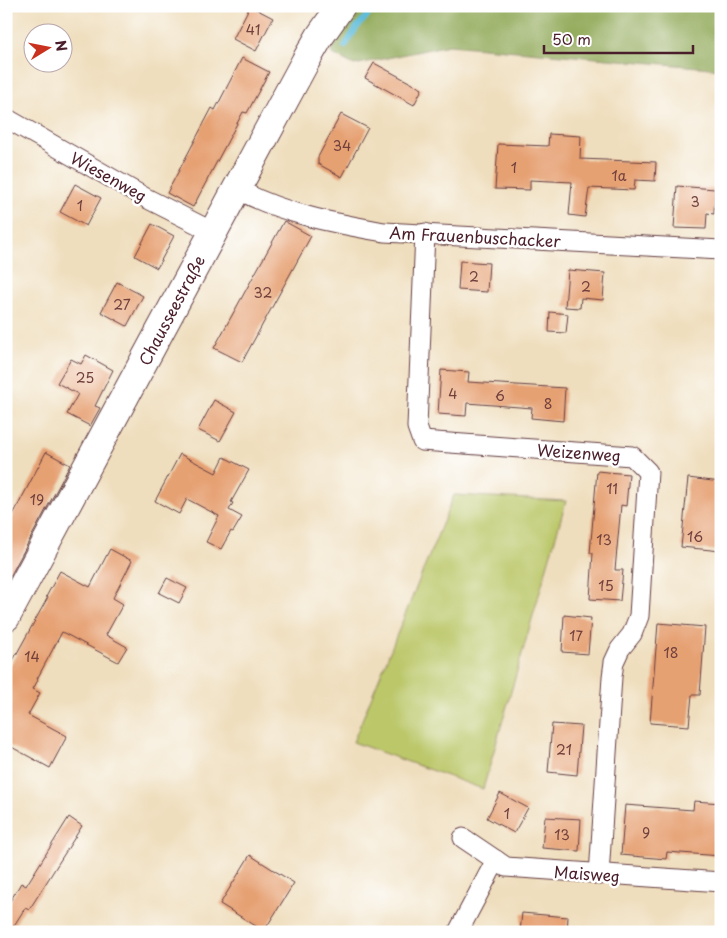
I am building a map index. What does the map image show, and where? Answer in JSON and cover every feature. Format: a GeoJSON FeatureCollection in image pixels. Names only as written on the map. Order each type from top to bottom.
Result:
{"type":"FeatureCollection","features":[{"type":"Feature","properties":{"kind":"street","name":"Chausseestraße"},"geometry":{"type":"LineString","coordinates":[[6,617],[313,48],[341,6]]}},
{"type":"Feature","properties":{"kind":"street","name":"Wiesenweg"},"geometry":{"type":"LineString","coordinates":[[6,118],[146,198],[213,232]]}},
{"type":"Feature","properties":{"kind":"street","name":"Am Frauenbuschacker"},"geometry":{"type":"LineString","coordinates":[[237,189],[266,204],[289,212],[384,232],[721,250]]}},
{"type":"Feature","properties":{"kind":"street","name":"Weizenweg"},"geometry":{"type":"LineString","coordinates":[[425,233],[416,427],[422,441],[632,456],[648,472],[639,616],[632,634],[620,649],[614,662],[612,677],[599,874]]}},
{"type":"Feature","properties":{"kind":"street","name":"Maisweg"},"geometry":{"type":"LineString","coordinates":[[463,838],[506,867],[721,882]]}},
{"type":"Feature","properties":{"kind":"street"},"geometry":{"type":"LineString","coordinates":[[458,932],[496,860]]}},
{"type":"Feature","properties":{"kind":"green space"},"geometry":{"type":"Polygon","coordinates":[[[356,6],[721,6],[721,69],[449,45],[354,65],[331,53],[356,6]]]}},
{"type":"Feature","properties":{"kind":"green space"},"geometry":{"type":"Polygon","coordinates":[[[454,495],[566,501],[483,789],[353,742],[454,495]]]}},
{"type":"Feature","properties":{"kind":"building"},"geometry":{"type":"Polygon","coordinates":[[[250,6],[273,18],[256,51],[233,39],[250,6]]]}},
{"type":"Feature","properties":{"kind":"building"},"geometry":{"type":"Polygon","coordinates":[[[242,58],[269,72],[247,113],[243,112],[193,207],[167,193],[212,108],[215,110],[242,58]]]}},
{"type":"Feature","properties":{"kind":"building"},"geometry":{"type":"Polygon","coordinates":[[[374,63],[422,89],[414,105],[365,78],[374,63]]]}},
{"type":"Feature","properties":{"kind":"building"},"geometry":{"type":"Polygon","coordinates":[[[341,114],[368,128],[342,177],[318,164],[318,157],[341,114]]]}},
{"type":"Feature","properties":{"kind":"building"},"geometry":{"type":"Polygon","coordinates":[[[549,134],[581,136],[580,159],[656,162],[655,181],[635,180],[634,190],[589,188],[585,217],[569,215],[572,182],[530,180],[530,190],[495,189],[498,144],[548,146],[549,134]]]}},
{"type":"Feature","properties":{"kind":"building"},"geometry":{"type":"Polygon","coordinates":[[[75,184],[101,198],[86,226],[60,212],[75,184]]]}},
{"type":"Feature","properties":{"kind":"building"},"geometry":{"type":"Polygon","coordinates":[[[677,186],[715,189],[714,214],[707,213],[706,229],[674,228],[677,186]]]}},
{"type":"Feature","properties":{"kind":"building"},"geometry":{"type":"Polygon","coordinates":[[[284,221],[311,236],[242,362],[214,348],[284,221]]]}},
{"type":"Feature","properties":{"kind":"building"},"geometry":{"type":"Polygon","coordinates":[[[152,224],[174,236],[157,268],[135,256],[152,224]]]}},
{"type":"Feature","properties":{"kind":"building"},"geometry":{"type":"Polygon","coordinates":[[[460,261],[489,263],[487,292],[458,290],[460,261]]]}},
{"type":"Feature","properties":{"kind":"building"},"geometry":{"type":"Polygon","coordinates":[[[568,270],[605,273],[603,300],[581,298],[580,308],[565,307],[568,270]]]}},
{"type":"Feature","properties":{"kind":"building"},"geometry":{"type":"Polygon","coordinates":[[[117,282],[143,296],[127,326],[101,312],[117,282]]]}},
{"type":"Feature","properties":{"kind":"building"},"geometry":{"type":"Polygon","coordinates":[[[550,312],[568,314],[566,333],[549,332],[550,312]]]}},
{"type":"Feature","properties":{"kind":"building"},"geometry":{"type":"Polygon","coordinates":[[[86,355],[113,370],[95,406],[100,408],[90,426],[67,414],[78,394],[57,383],[71,359],[81,364],[86,355]]]}},
{"type":"Feature","properties":{"kind":"building"},"geometry":{"type":"Polygon","coordinates":[[[441,370],[469,372],[468,382],[565,388],[563,421],[531,418],[532,408],[467,403],[466,416],[438,414],[441,370]]]}},
{"type":"Feature","properties":{"kind":"building"},"geometry":{"type":"Polygon","coordinates":[[[214,400],[236,412],[220,441],[198,430],[214,400]]]}},
{"type":"Feature","properties":{"kind":"building"},"geometry":{"type":"Polygon","coordinates":[[[46,452],[70,465],[6,584],[6,528],[46,452]]]}},
{"type":"Feature","properties":{"kind":"building"},"geometry":{"type":"Polygon","coordinates":[[[180,454],[216,473],[224,457],[249,470],[231,502],[233,503],[229,510],[242,517],[233,532],[231,531],[221,549],[206,542],[219,516],[187,499],[179,514],[155,501],[180,454]]]}},
{"type":"Feature","properties":{"kind":"building"},"geometry":{"type":"Polygon","coordinates":[[[597,471],[629,474],[626,506],[621,505],[615,570],[623,570],[620,601],[590,599],[593,553],[590,553],[597,471]]]}},
{"type":"Feature","properties":{"kind":"building"},"geometry":{"type":"Polygon","coordinates":[[[688,478],[721,482],[721,551],[681,547],[688,478]]]}},
{"type":"Feature","properties":{"kind":"building"},"geometry":{"type":"Polygon","coordinates":[[[110,549],[132,561],[113,598],[123,604],[106,635],[127,647],[118,662],[62,632],[37,679],[33,689],[40,693],[28,715],[67,736],[50,768],[6,744],[6,673],[48,597],[46,597],[60,571],[90,587],[110,549]]]}},
{"type":"Feature","properties":{"kind":"building"},"geometry":{"type":"Polygon","coordinates":[[[167,578],[187,588],[179,603],[159,593],[167,578]]]}},
{"type":"Feature","properties":{"kind":"building"},"geometry":{"type":"Polygon","coordinates":[[[564,615],[591,618],[588,654],[562,652],[564,615]]]}},
{"type":"Feature","properties":{"kind":"building"},"geometry":{"type":"Polygon","coordinates":[[[658,623],[705,627],[700,695],[692,695],[689,726],[650,723],[658,623]]]}},
{"type":"Feature","properties":{"kind":"building"},"geometry":{"type":"Polygon","coordinates":[[[552,724],[581,726],[577,775],[548,772],[552,724]]]}},
{"type":"Feature","properties":{"kind":"building"},"geometry":{"type":"Polygon","coordinates":[[[500,793],[528,808],[514,833],[487,818],[500,793]]]}},
{"type":"Feature","properties":{"kind":"building"},"geometry":{"type":"Polygon","coordinates":[[[694,801],[721,803],[721,856],[667,852],[666,859],[621,855],[625,805],[693,810],[694,801]]]}},
{"type":"Feature","properties":{"kind":"building"},"geometry":{"type":"Polygon","coordinates":[[[69,817],[82,826],[29,910],[25,908],[10,932],[6,932],[6,908],[21,883],[26,886],[69,817]]]}},
{"type":"Feature","properties":{"kind":"building"},"geometry":{"type":"Polygon","coordinates":[[[545,817],[581,819],[579,851],[542,848],[545,817]]]}},
{"type":"Feature","properties":{"kind":"building"},"geometry":{"type":"Polygon","coordinates":[[[250,855],[294,883],[264,931],[220,904],[250,855]]]}},
{"type":"Feature","properties":{"kind":"building"},"geometry":{"type":"Polygon","coordinates":[[[522,913],[568,917],[567,932],[520,932],[522,913]]]}},
{"type":"Feature","properties":{"kind":"waterway"},"geometry":{"type":"LineString","coordinates":[[345,46],[357,27],[376,6]]}}]}
